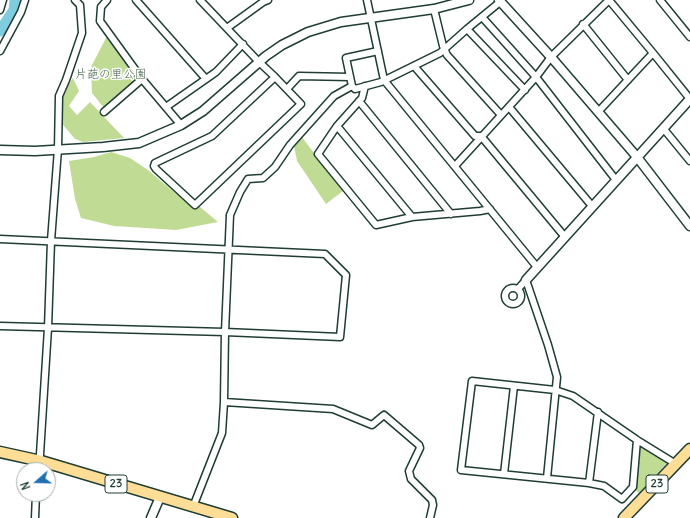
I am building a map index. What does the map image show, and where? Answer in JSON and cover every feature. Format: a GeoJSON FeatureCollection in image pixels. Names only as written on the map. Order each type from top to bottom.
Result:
{"type":"FeatureCollection","features":[{"type":"Feature","properties":{"kind":"main road","name":"23"},"geometry":{"type":"LineString","coordinates":[[624,518],[690,450]]}},
{"type":"Feature","properties":{"kind":"main road","name":"23"},"geometry":{"type":"LineString","coordinates":[[0,452],[18,455],[32,462]]}},
{"type":"Feature","properties":{"kind":"main road","name":"23"},"geometry":{"type":"LineString","coordinates":[[56,470],[160,497],[232,518]]}},
{"type":"Feature","properties":{"kind":"street"},"geometry":{"type":"LineString","coordinates":[[0,10],[4,0]]}},
{"type":"Feature","properties":{"kind":"street"},"geometry":{"type":"LineString","coordinates":[[0,51],[21,12],[24,0]]}},
{"type":"Feature","properties":{"kind":"street"},"geometry":{"type":"LineString","coordinates":[[40,462],[48,328],[51,241],[58,149],[59,96],[82,33],[80,5],[75,0]]}},
{"type":"Feature","properties":{"kind":"street"},"geometry":{"type":"LineString","coordinates":[[107,0],[101,7],[100,21],[142,79],[181,125]]}},
{"type":"Feature","properties":{"kind":"street"},"geometry":{"type":"LineString","coordinates":[[136,0],[206,79]]}},
{"type":"Feature","properties":{"kind":"street"},"geometry":{"type":"LineString","coordinates":[[200,0],[259,62],[275,77],[301,104],[195,204],[156,169],[154,166],[155,163],[212,136],[275,77]]}},
{"type":"Feature","properties":{"kind":"street"},"geometry":{"type":"LineString","coordinates":[[368,0],[384,80],[537,267]]}},
{"type":"Feature","properties":{"kind":"street"},"geometry":{"type":"LineString","coordinates":[[0,150],[103,147],[139,142],[181,125],[203,111],[259,62],[282,45],[308,32],[341,22],[434,9],[469,0]]}},
{"type":"Feature","properties":{"kind":"street"},"geometry":{"type":"LineString","coordinates":[[454,166],[536,77],[551,57],[609,0],[690,99],[518,289]]}},
{"type":"Feature","properties":{"kind":"street"},"geometry":{"type":"LineString","coordinates":[[660,0],[690,37]]}},
{"type":"Feature","properties":{"kind":"street"},"geometry":{"type":"LineString","coordinates":[[227,28],[264,1]]}},
{"type":"Feature","properties":{"kind":"street"},"geometry":{"type":"LineString","coordinates":[[378,51],[346,58],[352,86],[355,89],[384,80],[440,53],[500,1],[551,57],[637,157],[690,226]]}},
{"type":"Feature","properties":{"kind":"street"},"geometry":{"type":"LineString","coordinates":[[434,9],[444,50],[447,55],[501,114]]}},
{"type":"Feature","properties":{"kind":"street"},"geometry":{"type":"LineString","coordinates":[[482,17],[536,77],[616,180]]}},
{"type":"Feature","properties":{"kind":"street"},"geometry":{"type":"LineString","coordinates":[[583,24],[628,80]]}},
{"type":"Feature","properties":{"kind":"street"},"geometry":{"type":"LineString","coordinates":[[467,29],[524,90]]}},
{"type":"Feature","properties":{"kind":"street"},"geometry":{"type":"LineString","coordinates":[[166,107],[216,72],[243,44]]}},
{"type":"Feature","properties":{"kind":"street"},"geometry":{"type":"LineString","coordinates":[[598,112],[653,52]]}},
{"type":"Feature","properties":{"kind":"street"},"geometry":{"type":"LineString","coordinates":[[414,66],[475,136],[481,136],[565,236]]}},
{"type":"Feature","properties":{"kind":"street"},"geometry":{"type":"LineString","coordinates":[[287,89],[299,76],[350,77]]}},
{"type":"Feature","properties":{"kind":"street"},"geometry":{"type":"LineString","coordinates":[[104,112],[142,79]]}},
{"type":"Feature","properties":{"kind":"street"},"geometry":{"type":"LineString","coordinates":[[193,507],[222,433],[230,215],[248,179],[263,178],[275,167],[290,145],[334,96],[352,86]]}},
{"type":"Feature","properties":{"kind":"street"},"geometry":{"type":"LineString","coordinates":[[365,86],[362,98],[337,126],[318,154],[376,225],[412,217],[480,212],[490,209]]}},
{"type":"Feature","properties":{"kind":"street"},"geometry":{"type":"LineString","coordinates":[[359,101],[451,214]]}},
{"type":"Feature","properties":{"kind":"street"},"geometry":{"type":"LineString","coordinates":[[509,107],[592,206]]}},
{"type":"Feature","properties":{"kind":"street"},"geometry":{"type":"LineString","coordinates":[[337,126],[412,217]]}},
{"type":"Feature","properties":{"kind":"street"},"geometry":{"type":"LineString","coordinates":[[663,128],[690,161]]}},
{"type":"Feature","properties":{"kind":"street"},"geometry":{"type":"LineString","coordinates":[[0,239],[324,254],[346,275],[340,337],[226,332],[0,326]]}},
{"type":"Feature","properties":{"kind":"street"},"geometry":{"type":"LineString","coordinates":[[526,280],[544,331],[557,377],[547,478]]}},
{"type":"Feature","properties":{"kind":"street"},"geometry":{"type":"LineString","coordinates":[[637,440],[633,487],[622,499],[604,486],[589,483],[461,470],[472,381],[555,390],[573,396],[637,440],[676,464]]}},
{"type":"Feature","properties":{"kind":"street"},"geometry":{"type":"LineString","coordinates":[[504,474],[514,386]]}},
{"type":"Feature","properties":{"kind":"street"},"geometry":{"type":"LineString","coordinates":[[224,402],[333,409],[372,425],[384,415],[419,445],[420,448],[409,471],[411,479],[432,500],[433,505],[430,518]]}},
{"type":"Feature","properties":{"kind":"street"},"geometry":{"type":"LineString","coordinates":[[589,483],[598,412]]}},
{"type":"Feature","properties":{"kind":"street"},"geometry":{"type":"LineString","coordinates":[[151,518],[160,497]]}},
{"type":"Feature","properties":{"kind":"street"},"geometry":{"type":"LineString","coordinates":[[35,518],[36,502]]}},
{"type":"Feature","properties":{"kind":"green space","name":"片葩の里公園"},"geometry":{"type":"Polygon","coordinates":[[[107,36],[138,78],[104,108],[92,93],[91,67],[107,36]]]}},
{"type":"Feature","properties":{"kind":"green space"},"geometry":{"type":"Polygon","coordinates":[[[73,78],[79,91],[69,106],[77,115],[90,102],[124,138],[83,142],[75,139],[59,120],[62,94],[73,78]]]}},
{"type":"Feature","properties":{"kind":"green space"},"geometry":{"type":"Polygon","coordinates":[[[301,136],[343,191],[326,204],[297,161],[294,146],[301,136]]]}},
{"type":"Feature","properties":{"kind":"green space"},"geometry":{"type":"Polygon","coordinates":[[[111,152],[130,158],[148,170],[194,209],[199,206],[218,222],[176,230],[114,226],[81,218],[75,199],[69,161],[94,157],[111,152]]]}},
{"type":"Feature","properties":{"kind":"green space"},"geometry":{"type":"Polygon","coordinates":[[[640,446],[667,463],[639,494],[635,489],[640,446]]]}},
{"type":"Feature","properties":{"kind":"waterway"},"geometry":{"type":"LineString","coordinates":[[0,31],[14,10],[15,0]]}}]}
